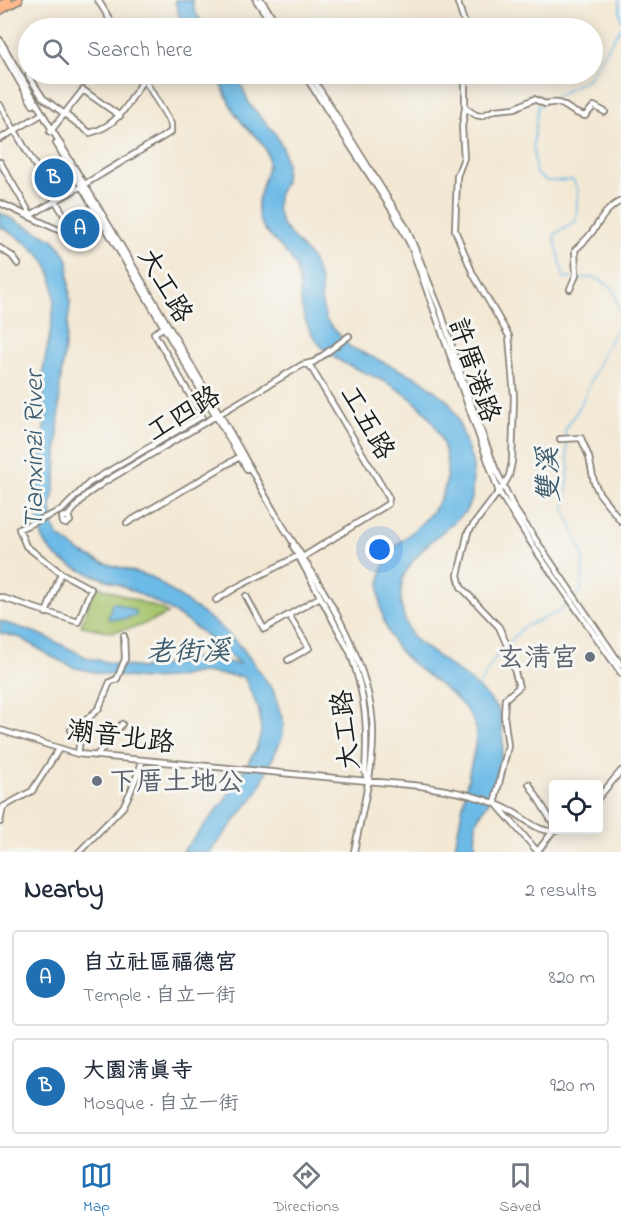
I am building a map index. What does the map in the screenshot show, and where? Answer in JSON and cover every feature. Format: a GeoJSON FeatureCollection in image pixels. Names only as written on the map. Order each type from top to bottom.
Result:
{"type":"FeatureCollection","features":[{"type":"Feature","properties":{"kind":"main road"},"geometry":{"type":"LineString","coordinates":[[0,5],[8,0]]}},
{"type":"Feature","properties":{"kind":"main road"},"geometry":{"type":"LineString","coordinates":[[0,11],[19,0]]}},
{"type":"Feature","properties":{"kind":"street"},"geometry":{"type":"LineString","coordinates":[[98,0],[109,18]]}},
{"type":"Feature","properties":{"kind":"street"},"geometry":{"type":"LineString","coordinates":[[256,0],[268,18]]}},
{"type":"Feature","properties":{"kind":"street"},"geometry":{"type":"LineString","coordinates":[[261,0],[273,18]]}},
{"type":"Feature","properties":{"kind":"street"},"geometry":{"type":"LineString","coordinates":[[457,0],[463,18]]}},
{"type":"Feature","properties":{"kind":"street","name":"大工路"},"geometry":{"type":"LineString","coordinates":[[0,40],[18,73]]}},
{"type":"Feature","properties":{"kind":"street","name":"大工路"},"geometry":{"type":"LineString","coordinates":[[0,48],[18,77]]}},
{"type":"Feature","properties":{"kind":"street","name":"大工路"},"geometry":{"type":"LineString","coordinates":[[22,84],[84,185],[352,646],[368,692],[373,720],[368,781],[354,852]]}},
{"type":"Feature","properties":{"kind":"street","name":"大工路"},"geometry":{"type":"LineString","coordinates":[[24,84],[41,115]]}},
{"type":"Feature","properties":{"kind":"street"},"geometry":{"type":"LineString","coordinates":[[34,84],[43,98],[90,133],[120,116],[138,84]]}},
{"type":"Feature","properties":{"kind":"street"},"geometry":{"type":"LineString","coordinates":[[29,216],[171,132],[171,124],[147,84]]}},
{"type":"Feature","properties":{"kind":"street","name":"許厝港路"},"geometry":{"type":"LineString","coordinates":[[311,84],[389,198],[407,229],[441,312],[501,489],[621,673]]}},
{"type":"Feature","properties":{"kind":"street","name":"許厝港路"},"geometry":{"type":"LineString","coordinates":[[316,84],[335,117]]}},
{"type":"Feature","properties":{"kind":"street"},"geometry":{"type":"LineString","coordinates":[[465,84],[462,127],[464,158],[457,176],[455,230],[474,274],[509,336],[514,397],[512,462],[508,477],[468,532],[458,575],[461,587],[499,627],[509,650],[519,687],[505,699],[504,715],[508,746],[494,803]]}},
{"type":"Feature","properties":{"kind":"street"},"geometry":{"type":"LineString","coordinates":[[51,131],[83,90],[120,116]]}},
{"type":"Feature","properties":{"kind":"street"},"geometry":{"type":"LineString","coordinates":[[465,108],[481,116],[495,110],[514,108],[534,99],[543,103],[556,102],[574,113],[585,116],[594,106],[605,112]]}},
{"type":"Feature","properties":{"kind":"street"},"geometry":{"type":"LineString","coordinates":[[0,105],[72,229],[65,233],[0,202]]}},
{"type":"Feature","properties":{"kind":"street"},"geometry":{"type":"LineString","coordinates":[[0,139],[41,115]]}},
{"type":"Feature","properties":{"kind":"street"},"geometry":{"type":"LineString","coordinates":[[0,162],[28,210],[29,216]]}},
{"type":"Feature","properties":{"kind":"street","name":"大工路"},"geometry":{"type":"LineString","coordinates":[[84,185],[163,328],[218,415]]}},
{"type":"Feature","properties":{"kind":"street"},"geometry":{"type":"LineString","coordinates":[[570,289],[575,278],[575,250],[590,235],[612,205],[621,201]]}},
{"type":"Feature","properties":{"kind":"street"},"geometry":{"type":"LineString","coordinates":[[0,248],[12,256],[18,264]]}},
{"type":"Feature","properties":{"kind":"street"},"geometry":{"type":"LineString","coordinates":[[0,597],[78,622],[91,589],[60,573],[26,546],[19,529],[62,510],[89,483],[202,416],[154,333],[163,328]]}},
{"type":"Feature","properties":{"kind":"street","name":"工四路"},"geometry":{"type":"LineString","coordinates":[[68,516],[92,490],[309,364],[348,337]]}},
{"type":"Feature","properties":{"kind":"street"},"geometry":{"type":"LineString","coordinates":[[160,343],[169,338]]}},
{"type":"Feature","properties":{"kind":"street","name":"工五路"},"geometry":{"type":"LineString","coordinates":[[301,556],[390,501],[309,364]]}},
{"type":"Feature","properties":{"kind":"street"},"geometry":{"type":"LineString","coordinates":[[564,438],[581,438],[589,457],[598,493],[621,521]]}},
{"type":"Feature","properties":{"kind":"street"},"geometry":{"type":"LineString","coordinates":[[127,524],[241,456]]}},
{"type":"Feature","properties":{"kind":"street","name":"許厝港路"},"geometry":{"type":"LineString","coordinates":[[501,489],[572,592],[572,600],[621,665]]}},
{"type":"Feature","properties":{"kind":"street"},"geometry":{"type":"LineString","coordinates":[[216,600],[237,587],[301,556]]}},
{"type":"Feature","properties":{"kind":"street"},"geometry":{"type":"LineString","coordinates":[[46,613],[60,573]]}},
{"type":"Feature","properties":{"kind":"street"},"geometry":{"type":"LineString","coordinates":[[246,596],[264,629],[322,596]]}},
{"type":"Feature","properties":{"kind":"street"},"geometry":{"type":"LineString","coordinates":[[288,660],[309,648],[290,615]]}},
{"type":"Feature","properties":{"kind":"street"},"geometry":{"type":"LineString","coordinates":[[71,730],[82,724],[99,708],[110,682],[117,679],[125,659],[124,636]]}},
{"type":"Feature","properties":{"kind":"street"},"geometry":{"type":"LineString","coordinates":[[78,754],[82,724]]}},
{"type":"Feature","properties":{"kind":"street"},"geometry":{"type":"LineString","coordinates":[[97,755],[122,724]]}},
{"type":"Feature","properties":{"kind":"street","name":"潮音北路"},"geometry":{"type":"LineString","coordinates":[[0,730],[78,754],[368,781]]}},
{"type":"Feature","properties":{"kind":"street"},"geometry":{"type":"LineString","coordinates":[[0,822],[3,807],[32,791],[59,749]]}},
{"type":"Feature","properties":{"kind":"street"},"geometry":{"type":"LineString","coordinates":[[81,851],[123,807],[143,760]]}},
{"type":"Feature","properties":{"kind":"street"},"geometry":{"type":"LineString","coordinates":[[603,792],[621,771]]}},
{"type":"Feature","properties":{"kind":"street"},"geometry":{"type":"LineString","coordinates":[[368,781],[460,792],[494,803],[538,829],[549,830]]}},
{"type":"Feature","properties":{"kind":"street"},"geometry":{"type":"LineString","coordinates":[[529,784],[549,817]]}},
{"type":"Feature","properties":{"kind":"street"},"geometry":{"type":"LineString","coordinates":[[494,803],[537,852],[553,834]]}},
{"type":"Feature","properties":{"kind":"green space"},"geometry":{"type":"Polygon","coordinates":[[[95,585],[163,610],[168,614],[137,627],[112,632],[81,626],[95,585]]]}},
{"type":"Feature","properties":{"kind":"water"},"geometry":{"type":"Polygon","coordinates":[[[175,0],[192,0],[199,18],[180,18],[175,0]]]}},
{"type":"Feature","properties":{"kind":"water"},"geometry":{"type":"Polygon","coordinates":[[[222,84],[241,84],[250,105],[275,133],[283,148],[286,164],[285,181],[278,196],[277,209],[282,225],[311,258],[321,283],[321,301],[326,320],[350,347],[420,379],[449,402],[457,417],[473,464],[472,499],[465,512],[426,546],[412,562],[403,577],[401,605],[413,638],[468,679],[488,697],[499,711],[503,749],[491,798],[476,821],[475,852],[454,852],[475,747],[476,731],[473,720],[457,700],[398,649],[386,626],[380,598],[381,575],[388,556],[430,514],[442,495],[447,473],[444,447],[433,423],[417,403],[385,382],[338,360],[320,345],[308,327],[303,314],[295,266],[286,252],[263,227],[258,212],[259,197],[268,167],[267,153],[233,110],[222,84]]]}},
{"type":"Feature","properties":{"kind":"water"},"geometry":{"type":"Polygon","coordinates":[[[0,213],[53,239],[68,260],[70,305],[60,386],[56,480],[51,506],[53,525],[58,536],[80,552],[101,562],[152,577],[220,626],[243,649],[273,690],[284,724],[282,738],[256,794],[210,852],[182,852],[223,803],[256,750],[261,732],[259,710],[244,677],[201,672],[173,678],[144,679],[104,674],[75,668],[21,638],[0,633],[0,621],[40,634],[88,658],[141,668],[198,658],[240,664],[203,633],[173,612],[130,590],[67,564],[47,546],[37,517],[37,500],[45,412],[42,380],[52,323],[54,294],[48,267],[40,255],[21,239],[0,227],[0,213]]]}},
{"type":"Feature","properties":{"kind":"water"},"geometry":{"type":"Polygon","coordinates":[[[114,602],[135,611],[137,615],[124,619],[108,619],[114,602]]]}},
{"type":"Feature","properties":{"kind":"waterway","name":"雙溪"},"geometry":{"type":"LineString","coordinates":[[619,0],[621,21]]}},
{"type":"Feature","properties":{"kind":"waterway","name":"雙溪"},"geometry":{"type":"LineString","coordinates":[[603,55],[621,27]]}},
{"type":"Feature","properties":{"kind":"waterway","name":"雙溪"},"geometry":{"type":"LineString","coordinates":[[547,101],[578,84]]}},
{"type":"Feature","properties":{"kind":"waterway","name":"雙溪"},"geometry":{"type":"LineString","coordinates":[[543,104],[538,106],[533,145],[536,174],[547,181],[573,180],[578,190],[576,221],[554,235],[564,278],[572,278]]}},
{"type":"Feature","properties":{"kind":"waterway","name":"雙溪"},"geometry":{"type":"LineString","coordinates":[[576,278],[597,278],[613,288],[621,316]]}},
{"type":"Feature","properties":{"kind":"waterway","name":"雙溪"},"geometry":{"type":"LineString","coordinates":[[565,436],[565,430],[580,406],[604,351],[621,322]]}},
{"type":"Feature","properties":{"kind":"waterway","name":"雙溪"},"geometry":{"type":"LineString","coordinates":[[566,441],[569,468],[565,510],[583,554],[582,589],[576,595]]}},
{"type":"Feature","properties":{"kind":"waterway","name":"雙溪"},"geometry":{"type":"LineString","coordinates":[[509,643],[522,628],[560,611],[569,602]]}},
{"type":"Feature","properties":{"kind":"waterway","name":"雙溪"},"geometry":{"type":"LineString","coordinates":[[477,690],[494,659],[506,646]]}},
{"type":"Feature","properties":{"kind":"place","name":"大園清真寺"},"geometry":{"type":"Point","coordinates":[54,178]}},
{"type":"Feature","properties":{"kind":"place","name":"自立社區福德宮"},"geometry":{"type":"Point","coordinates":[80,229]}},
{"type":"Feature","properties":{"kind":"place","name":"玄清宮"},"geometry":{"type":"Point","coordinates":[590,657]}},
{"type":"Feature","properties":{"kind":"place","name":"下厝土地公"},"geometry":{"type":"Point","coordinates":[97,781]}},
{"type":"Feature","properties":{"kind":"water label","name":"Tianxinzi River"},"geometry":{"type":"Point","coordinates":[32,450]}},
{"type":"Feature","properties":{"kind":"water label","name":"老街溪"},"geometry":{"type":"Point","coordinates":[188,650]}}]}
